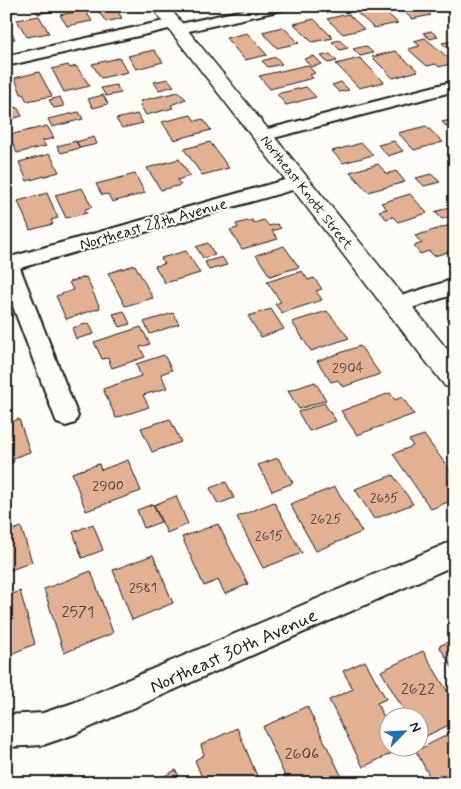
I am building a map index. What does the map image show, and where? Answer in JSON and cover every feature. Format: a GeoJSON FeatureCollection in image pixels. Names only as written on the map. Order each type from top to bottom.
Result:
{"type":"FeatureCollection","features":[{"type":"Feature","properties":{"kind":"street","name":"Northeast Knott Street"},"geometry":{"type":"LineString","coordinates":[[159,6],[455,379]]}},
{"type":"Feature","properties":{"kind":"street"},"geometry":{"type":"LineString","coordinates":[[6,61],[282,6]]}},
{"type":"Feature","properties":{"kind":"street"},"geometry":{"type":"LineString","coordinates":[[262,136],[455,86]]}},
{"type":"Feature","properties":{"kind":"street","name":"Northeast 28th Avenue"},"geometry":{"type":"LineString","coordinates":[[7,263],[299,182]]}},
{"type":"Feature","properties":{"kind":"street"},"geometry":{"type":"LineString","coordinates":[[7,263],[66,416]]}},
{"type":"Feature","properties":{"kind":"street"},"geometry":{"type":"LineString","coordinates":[[396,305],[455,286]]}},
{"type":"Feature","properties":{"kind":"street","name":"Northeast 30th Avenue"},"geometry":{"type":"LineString","coordinates":[[6,731],[43,729],[76,718],[455,552]]}},
{"type":"Feature","properties":{"kind":"building"},"geometry":{"type":"Polygon","coordinates":[[[54,6],[56,10],[38,14],[35,8],[54,6]]]}},
{"type":"Feature","properties":{"kind":"building"},"geometry":{"type":"Polygon","coordinates":[[[95,6],[114,6],[122,18],[106,22],[95,6]]]}},
{"type":"Feature","properties":{"kind":"building"},"geometry":{"type":"Polygon","coordinates":[[[379,6],[398,23],[374,28],[355,11],[379,6]]]}},
{"type":"Feature","properties":{"kind":"building"},"geometry":{"type":"Polygon","coordinates":[[[398,6],[421,6],[431,15],[412,19],[398,6]]]}},
{"type":"Feature","properties":{"kind":"building"},"geometry":{"type":"Polygon","coordinates":[[[85,10],[92,21],[67,26],[60,15],[85,10]]]}},
{"type":"Feature","properties":{"kind":"building"},"geometry":{"type":"Polygon","coordinates":[[[348,14],[364,29],[343,34],[327,19],[348,14]]]}},
{"type":"Feature","properties":{"kind":"building"},"geometry":{"type":"Polygon","coordinates":[[[39,16],[49,33],[27,37],[17,20],[39,16]]]}},
{"type":"Feature","properties":{"kind":"building"},"geometry":{"type":"Polygon","coordinates":[[[314,19],[333,38],[312,42],[294,24],[314,19]]]}},
{"type":"Feature","properties":{"kind":"building"},"geometry":{"type":"Polygon","coordinates":[[[7,25],[15,39],[6,41],[7,25]]]}},
{"type":"Feature","properties":{"kind":"building"},"geometry":{"type":"Polygon","coordinates":[[[283,27],[299,43],[277,48],[262,32],[283,27]]]}},
{"type":"Feature","properties":{"kind":"building"},"geometry":{"type":"Polygon","coordinates":[[[431,31],[438,37],[430,39],[423,33],[431,31]]]}},
{"type":"Feature","properties":{"kind":"building"},"geometry":{"type":"Polygon","coordinates":[[[247,33],[267,55],[245,60],[226,38],[247,33]]]}},
{"type":"Feature","properties":{"kind":"building"},"geometry":{"type":"Polygon","coordinates":[[[425,38],[454,63],[439,67],[436,64],[427,66],[408,49],[420,46],[414,41],[425,38]]]}},
{"type":"Feature","properties":{"kind":"building"},"geometry":{"type":"Polygon","coordinates":[[[339,40],[348,48],[340,50],[332,42],[339,40]]]}},
{"type":"Feature","properties":{"kind":"building"},"geometry":{"type":"Polygon","coordinates":[[[455,40],[455,54],[442,43],[455,40]]]}},
{"type":"Feature","properties":{"kind":"building"},"geometry":{"type":"Polygon","coordinates":[[[366,46],[373,53],[360,56],[353,49],[366,46]]]}},
{"type":"Feature","properties":{"kind":"building"},"geometry":{"type":"Polygon","coordinates":[[[154,50],[163,62],[136,69],[128,56],[154,50]]]}},
{"type":"Feature","properties":{"kind":"building"},"geometry":{"type":"Polygon","coordinates":[[[395,51],[418,71],[393,78],[372,57],[395,51]]]}},
{"type":"Feature","properties":{"kind":"building"},"geometry":{"type":"Polygon","coordinates":[[[330,54],[337,61],[328,63],[321,56],[330,54]]]}},
{"type":"Feature","properties":{"kind":"building"},"geometry":{"type":"Polygon","coordinates":[[[314,56],[322,64],[311,67],[304,59],[314,56]]]}},
{"type":"Feature","properties":{"kind":"building"},"geometry":{"type":"Polygon","coordinates":[[[276,57],[282,64],[268,67],[262,61],[276,57]]]}},
{"type":"Feature","properties":{"kind":"building"},"geometry":{"type":"Polygon","coordinates":[[[119,58],[128,72],[101,78],[92,64],[119,58]]]}},
{"type":"Feature","properties":{"kind":"building"},"geometry":{"type":"Polygon","coordinates":[[[360,58],[384,82],[359,88],[336,64],[360,58]]]}},
{"type":"Feature","properties":{"kind":"building"},"geometry":{"type":"Polygon","coordinates":[[[68,65],[70,68],[76,66],[90,86],[64,92],[52,69],[68,65]]]}},
{"type":"Feature","properties":{"kind":"building"},"geometry":{"type":"Polygon","coordinates":[[[307,65],[315,73],[310,75],[313,78],[270,89],[259,76],[307,65]]]}},
{"type":"Feature","properties":{"kind":"building"},"geometry":{"type":"Polygon","coordinates":[[[39,72],[52,96],[27,101],[23,94],[21,94],[15,78],[39,72]]]}},
{"type":"Feature","properties":{"kind":"building"},"geometry":{"type":"Polygon","coordinates":[[[168,79],[174,86],[159,90],[154,82],[168,79]]]}},
{"type":"Feature","properties":{"kind":"building"},"geometry":{"type":"Polygon","coordinates":[[[341,82],[349,90],[339,92],[332,85],[341,82]]]}},
{"type":"Feature","properties":{"kind":"building"},"geometry":{"type":"Polygon","coordinates":[[[116,85],[121,93],[106,96],[101,88],[116,85]]]}},
{"type":"Feature","properties":{"kind":"building"},"geometry":{"type":"Polygon","coordinates":[[[306,87],[316,97],[286,105],[277,94],[306,87]]]}},
{"type":"Feature","properties":{"kind":"building"},"geometry":{"type":"Polygon","coordinates":[[[178,92],[186,99],[171,105],[173,108],[146,115],[140,105],[142,104],[140,101],[178,92]]]}},
{"type":"Feature","properties":{"kind":"building"},"geometry":{"type":"Polygon","coordinates":[[[103,95],[108,104],[93,108],[88,99],[103,95]]]}},
{"type":"Feature","properties":{"kind":"building"},"geometry":{"type":"Polygon","coordinates":[[[60,97],[64,106],[54,108],[49,100],[60,97]]]}},
{"type":"Feature","properties":{"kind":"building"},"geometry":{"type":"Polygon","coordinates":[[[17,107],[22,116],[11,119],[7,109],[17,107]]]}},
{"type":"Feature","properties":{"kind":"building"},"geometry":{"type":"Polygon","coordinates":[[[79,112],[83,119],[52,127],[48,119],[79,112]]]}},
{"type":"Feature","properties":{"kind":"building"},"geometry":{"type":"Polygon","coordinates":[[[137,114],[143,123],[122,128],[116,119],[137,114]]]}},
{"type":"Feature","properties":{"kind":"building"},"geometry":{"type":"Polygon","coordinates":[[[191,115],[195,121],[203,119],[211,130],[174,140],[162,122],[191,115]]]}},
{"type":"Feature","properties":{"kind":"building"},"geometry":{"type":"Polygon","coordinates":[[[455,119],[455,134],[454,134],[442,122],[455,119]]]}},
{"type":"Feature","properties":{"kind":"building"},"geometry":{"type":"Polygon","coordinates":[[[47,126],[54,138],[42,141],[46,146],[17,153],[9,135],[47,126]]]}},
{"type":"Feature","properties":{"kind":"building"},"geometry":{"type":"Polygon","coordinates":[[[426,126],[443,142],[414,150],[398,133],[426,126]]]}},
{"type":"Feature","properties":{"kind":"building"},"geometry":{"type":"Polygon","coordinates":[[[94,137],[97,144],[80,148],[76,142],[94,137]]]}},
{"type":"Feature","properties":{"kind":"building"},"geometry":{"type":"Polygon","coordinates":[[[76,141],[80,148],[61,153],[57,146],[76,141]]]}},
{"type":"Feature","properties":{"kind":"building"},"geometry":{"type":"Polygon","coordinates":[[[394,141],[403,151],[388,156],[378,145],[394,141]]]}},
{"type":"Feature","properties":{"kind":"building"},"geometry":{"type":"Polygon","coordinates":[[[210,142],[229,168],[202,175],[184,149],[210,142]]]}},
{"type":"Feature","properties":{"kind":"building"},"geometry":{"type":"Polygon","coordinates":[[[362,143],[373,155],[343,163],[332,151],[362,143]]]}},
{"type":"Feature","properties":{"kind":"building"},"geometry":{"type":"Polygon","coordinates":[[[50,154],[59,172],[27,181],[19,162],[50,154]]]}},
{"type":"Feature","properties":{"kind":"building"},"geometry":{"type":"Polygon","coordinates":[[[179,159],[190,176],[177,180],[181,185],[161,190],[147,168],[179,159]]]}},
{"type":"Feature","properties":{"kind":"building"},"geometry":{"type":"Polygon","coordinates":[[[378,164],[387,174],[396,171],[405,182],[368,192],[350,172],[378,164]]]}},
{"type":"Feature","properties":{"kind":"building"},"geometry":{"type":"Polygon","coordinates":[[[135,174],[145,193],[112,202],[108,194],[102,195],[96,184],[135,174]]]}},
{"type":"Feature","properties":{"kind":"building"},"geometry":{"type":"Polygon","coordinates":[[[431,174],[440,182],[424,186],[416,178],[431,174]]]}},
{"type":"Feature","properties":{"kind":"building"},"geometry":{"type":"Polygon","coordinates":[[[82,188],[92,207],[85,209],[87,213],[66,218],[55,195],[82,188]]]}},
{"type":"Feature","properties":{"kind":"building"},"geometry":{"type":"Polygon","coordinates":[[[47,193],[58,218],[51,220],[53,224],[30,230],[18,201],[47,193]]]}},
{"type":"Feature","properties":{"kind":"building"},"geometry":{"type":"Polygon","coordinates":[[[410,194],[427,213],[398,222],[393,217],[386,219],[379,211],[387,209],[381,203],[410,194]]]}},
{"type":"Feature","properties":{"kind":"building"},"geometry":{"type":"Polygon","coordinates":[[[449,207],[455,215],[442,219],[435,212],[449,207]]]}},
{"type":"Feature","properties":{"kind":"building"},"geometry":{"type":"Polygon","coordinates":[[[252,220],[254,223],[264,220],[269,226],[277,224],[281,228],[272,231],[278,239],[242,249],[230,230],[238,228],[236,224],[252,220]]]}},
{"type":"Feature","properties":{"kind":"building"},"geometry":{"type":"Polygon","coordinates":[[[450,225],[455,230],[455,250],[434,256],[429,251],[420,254],[414,246],[422,243],[415,236],[450,225]]]}},
{"type":"Feature","properties":{"kind":"building"},"geometry":{"type":"Polygon","coordinates":[[[208,243],[215,255],[203,258],[196,247],[208,243]]]}},
{"type":"Feature","properties":{"kind":"building"},"geometry":{"type":"Polygon","coordinates":[[[284,246],[299,267],[270,276],[256,255],[284,246]]]}},
{"type":"Feature","properties":{"kind":"building"},"geometry":{"type":"Polygon","coordinates":[[[186,251],[200,273],[165,283],[155,266],[164,264],[161,258],[186,251]]]}},
{"type":"Feature","properties":{"kind":"building"},"geometry":{"type":"Polygon","coordinates":[[[222,257],[227,265],[209,270],[205,262],[222,257]]]}},
{"type":"Feature","properties":{"kind":"building"},"geometry":{"type":"Polygon","coordinates":[[[135,265],[153,298],[125,306],[108,273],[135,265]]]}},
{"type":"Feature","properties":{"kind":"building"},"geometry":{"type":"Polygon","coordinates":[[[302,271],[308,280],[314,278],[322,289],[316,291],[322,300],[282,313],[275,304],[281,302],[267,282],[302,271]]]}},
{"type":"Feature","properties":{"kind":"building"},"geometry":{"type":"Polygon","coordinates":[[[86,277],[100,308],[66,319],[56,296],[73,290],[69,282],[86,277]]]}},
{"type":"Feature","properties":{"kind":"building"},"geometry":{"type":"Polygon","coordinates":[[[271,309],[284,329],[261,337],[248,316],[271,309]]]}},
{"type":"Feature","properties":{"kind":"building"},"geometry":{"type":"Polygon","coordinates":[[[124,311],[130,324],[120,327],[113,314],[124,311]]]}},
{"type":"Feature","properties":{"kind":"building"},"geometry":{"type":"Polygon","coordinates":[[[327,311],[349,338],[311,351],[292,322],[327,311]]]}},
{"type":"Feature","properties":{"kind":"building"},"geometry":{"type":"Polygon","coordinates":[[[173,313],[179,324],[150,334],[144,322],[173,313]]]}},
{"type":"Feature","properties":{"kind":"building"},"geometry":{"type":"Polygon","coordinates":[[[89,323],[94,334],[76,339],[72,328],[89,323]]]}},
{"type":"Feature","properties":{"kind":"building"},"geometry":{"type":"Polygon","coordinates":[[[141,327],[150,344],[140,347],[145,357],[112,368],[108,358],[102,359],[94,342],[141,327]]]}},
{"type":"Feature","properties":{"kind":"building"},"geometry":{"type":"Polygon","coordinates":[[[360,346],[380,374],[343,387],[338,380],[331,382],[317,361],[360,346]]]}},
{"type":"Feature","properties":{"kind":"building"},"geometry":{"type":"Polygon","coordinates":[[[164,355],[172,370],[161,374],[167,388],[143,395],[149,407],[116,418],[103,389],[141,376],[136,364],[164,355]]]}},
{"type":"Feature","properties":{"kind":"building"},"geometry":{"type":"Polygon","coordinates":[[[315,382],[326,400],[299,409],[288,391],[315,382]]]}},
{"type":"Feature","properties":{"kind":"building"},"geometry":{"type":"Polygon","coordinates":[[[390,393],[395,400],[402,397],[414,414],[357,435],[341,411],[390,393]]]}},
{"type":"Feature","properties":{"kind":"building"},"geometry":{"type":"Polygon","coordinates":[[[324,403],[336,421],[309,431],[298,412],[324,403]]]}},
{"type":"Feature","properties":{"kind":"building"},"geometry":{"type":"Polygon","coordinates":[[[19,419],[30,452],[13,458],[14,462],[6,465],[6,424],[19,419]]]}},
{"type":"Feature","properties":{"kind":"building"},"geometry":{"type":"Polygon","coordinates":[[[170,419],[181,442],[152,452],[141,428],[170,419]]]}},
{"type":"Feature","properties":{"kind":"building"},"geometry":{"type":"Polygon","coordinates":[[[424,435],[455,477],[455,499],[431,509],[393,454],[413,446],[409,440],[424,435]]]}},
{"type":"Feature","properties":{"kind":"building"},"geometry":{"type":"Polygon","coordinates":[[[278,458],[293,483],[272,491],[258,465],[278,458]]]}},
{"type":"Feature","properties":{"kind":"building"},"geometry":{"type":"Polygon","coordinates":[[[128,460],[141,491],[86,511],[72,473],[99,464],[101,470],[128,460]]]}},
{"type":"Feature","properties":{"kind":"building"},"geometry":{"type":"Polygon","coordinates":[[[393,475],[413,504],[374,519],[355,489],[393,475]]]}},
{"type":"Feature","properties":{"kind":"building"},"geometry":{"type":"Polygon","coordinates":[[[226,482],[234,498],[218,504],[210,488],[226,482]]]}},
{"type":"Feature","properties":{"kind":"building"},"geometry":{"type":"Polygon","coordinates":[[[335,487],[362,532],[316,551],[290,504],[335,487]]]}},
{"type":"Feature","properties":{"kind":"building"},"geometry":{"type":"Polygon","coordinates":[[[176,496],[188,524],[167,533],[154,505],[176,496]]]}},
{"type":"Feature","properties":{"kind":"building"},"geometry":{"type":"Polygon","coordinates":[[[274,502],[302,553],[263,568],[237,517],[274,502]]]}},
{"type":"Feature","properties":{"kind":"building"},"geometry":{"type":"Polygon","coordinates":[[[153,504],[161,522],[144,528],[137,510],[153,504]]]}},
{"type":"Feature","properties":{"kind":"building"},"geometry":{"type":"Polygon","coordinates":[[[93,524],[103,550],[82,558],[73,532],[93,524]]]}},
{"type":"Feature","properties":{"kind":"building"},"geometry":{"type":"Polygon","coordinates":[[[218,524],[248,584],[225,594],[218,580],[204,586],[182,537],[218,524]]]}},
{"type":"Feature","properties":{"kind":"building"},"geometry":{"type":"Polygon","coordinates":[[[21,527],[32,562],[8,571],[6,533],[21,527]]]}},
{"type":"Feature","properties":{"kind":"building"},"geometry":{"type":"Polygon","coordinates":[[[153,555],[173,603],[132,620],[113,570],[153,555]]]}},
{"type":"Feature","properties":{"kind":"building"},"geometry":{"type":"Polygon","coordinates":[[[91,571],[113,633],[64,653],[44,589],[91,571]]]}},
{"type":"Feature","properties":{"kind":"building"},"geometry":{"type":"Polygon","coordinates":[[[20,591],[35,644],[6,656],[6,597],[20,591]]]}},
{"type":"Feature","properties":{"kind":"building"},"geometry":{"type":"Polygon","coordinates":[[[455,639],[455,672],[439,646],[455,639]]]}},
{"type":"Feature","properties":{"kind":"building"},"geometry":{"type":"Polygon","coordinates":[[[423,651],[455,704],[455,722],[428,735],[428,706],[401,706],[381,671],[423,651]]]}},
{"type":"Feature","properties":{"kind":"building"},"geometry":{"type":"Polygon","coordinates":[[[365,661],[386,699],[377,703],[378,756],[386,756],[363,767],[329,700],[353,689],[343,671],[365,661]]]}},
{"type":"Feature","properties":{"kind":"building"},"geometry":{"type":"Polygon","coordinates":[[[307,706],[344,781],[340,783],[327,783],[325,779],[317,783],[288,783],[263,727],[307,706]]]}},
{"type":"Feature","properties":{"kind":"building"},"geometry":{"type":"Polygon","coordinates":[[[237,728],[260,783],[204,783],[195,760],[204,755],[201,745],[237,728]]]}},
{"type":"Feature","properties":{"kind":"building"},"geometry":{"type":"Polygon","coordinates":[[[449,734],[455,745],[455,783],[433,783],[419,756],[428,756],[428,745],[449,734]]]}},
{"type":"Feature","properties":{"kind":"building"},"geometry":{"type":"Polygon","coordinates":[[[176,770],[181,783],[150,783],[176,770]]]}}]}
